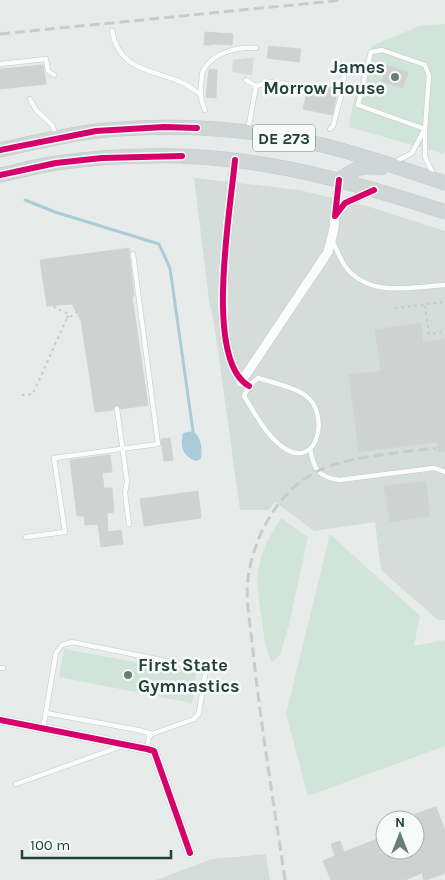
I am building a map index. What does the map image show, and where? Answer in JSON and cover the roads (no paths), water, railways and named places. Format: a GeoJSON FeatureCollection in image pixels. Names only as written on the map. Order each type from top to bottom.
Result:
{"type":"FeatureCollection","features":[{"type":"Feature","properties":{"kind":"main road"},"geometry":{"type":"LineString","coordinates":[[164,127],[203,120],[291,130],[356,146],[391,164]]}},
{"type":"Feature","properties":{"kind":"main road","name":"DE 273"},"geometry":{"type":"LineString","coordinates":[[0,150],[96,131],[164,127],[224,129],[326,146],[391,164],[440,181]]}},
{"type":"Feature","properties":{"kind":"main road","name":"DE 273"},"geometry":{"type":"LineString","coordinates":[[0,175],[56,163],[102,158],[182,156],[235,160],[285,168],[339,180],[445,212]]}},
{"type":"Feature","properties":{"kind":"main road"},"geometry":{"type":"LineString","coordinates":[[339,180],[355,168],[371,166],[440,181]]}},
{"type":"Feature","properties":{"kind":"street"},"geometry":{"type":"LineString","coordinates":[[235,160],[222,302],[226,346],[230,362],[245,384],[322,262],[332,241],[339,180]]}},
{"type":"Feature","properties":{"kind":"street"},"geometry":{"type":"LineString","coordinates":[[335,216],[345,203],[374,190]]}},
{"type":"Feature","properties":{"kind":"street"},"geometry":{"type":"LineString","coordinates":[[0,720],[154,751],[190,853]]}},
{"type":"Feature","properties":{"kind":"lane"},"geometry":{"type":"LineString","coordinates":[[112,31],[119,52],[126,59],[140,69],[178,80],[200,94]]}},
{"type":"Feature","properties":{"kind":"lane"},"geometry":{"type":"LineString","coordinates":[[205,110],[200,94],[202,72],[215,57],[235,50],[256,48]]}},
{"type":"Feature","properties":{"kind":"lane"},"geometry":{"type":"LineString","coordinates":[[425,129],[358,106],[371,52],[382,50],[425,65],[429,76],[425,158],[440,181]]}},
{"type":"Feature","properties":{"kind":"lane"},"geometry":{"type":"LineString","coordinates":[[0,64],[46,59],[48,70],[54,75]]}},
{"type":"Feature","properties":{"kind":"lane"},"geometry":{"type":"LineString","coordinates":[[330,129],[333,126],[342,92],[344,75],[338,62]]}},
{"type":"Feature","properties":{"kind":"lane"},"geometry":{"type":"LineString","coordinates":[[246,80],[256,86],[271,82],[287,84]]}},
{"type":"Feature","properties":{"kind":"lane"},"geometry":{"type":"LineString","coordinates":[[249,125],[256,86]]}},
{"type":"Feature","properties":{"kind":"lane"},"geometry":{"type":"LineString","coordinates":[[30,98],[36,110],[52,125],[57,138]]}},
{"type":"Feature","properties":{"kind":"lane"},"geometry":{"type":"LineString","coordinates":[[391,164],[412,153],[425,129]]}},
{"type":"Feature","properties":{"kind":"lane"},"geometry":{"type":"LineString","coordinates":[[332,241],[345,266],[352,274],[371,286],[409,288],[445,285]]}},
{"type":"Feature","properties":{"kind":"lane"},"geometry":{"type":"LineString","coordinates":[[26,537],[65,532],[54,458],[158,444],[133,254]]}},
{"type":"Feature","properties":{"kind":"lane"},"geometry":{"type":"LineString","coordinates":[[136,324],[143,323]]}},
{"type":"Feature","properties":{"kind":"lane"},"geometry":{"type":"LineString","coordinates":[[258,378],[297,390],[312,401],[318,421],[316,442],[310,449],[303,453],[294,453],[283,448],[273,438],[244,396],[245,384],[258,378]]}},
{"type":"Feature","properties":{"kind":"lane"},"geometry":{"type":"LineString","coordinates":[[116,409],[127,481],[125,493],[129,524]]}},
{"type":"Feature","properties":{"kind":"lane"},"geometry":{"type":"LineString","coordinates":[[310,449],[314,466],[330,479],[339,480],[434,468],[445,472]]}},
{"type":"Feature","properties":{"kind":"lane"},"geometry":{"type":"LineString","coordinates":[[43,729],[56,653],[62,646],[72,642],[206,669],[199,713],[194,719],[152,734],[149,737],[147,749]]}},
{"type":"Feature","properties":{"kind":"lane"},"geometry":{"type":"LineString","coordinates":[[46,712],[152,734]]}},
{"type":"Feature","properties":{"kind":"lane"},"geometry":{"type":"LineString","coordinates":[[16,784],[126,744]]}},
{"type":"Feature","properties":{"kind":"water"},"geometry":{"type":"Polygon","coordinates":[[[193,431],[200,440],[201,447],[201,459],[196,461],[185,453],[182,446],[183,433],[193,431]]]}},
{"type":"Feature","properties":{"kind":"waterway"},"geometry":{"type":"LineString","coordinates":[[25,200],[55,212],[159,244],[170,268],[193,431]]}},
{"type":"Feature","properties":{"kind":"railway"},"geometry":{"type":"LineString","coordinates":[[0,34],[343,0]]}},
{"type":"Feature","properties":{"kind":"railway"},"geometry":{"type":"LineString","coordinates":[[285,880],[260,708],[248,606],[248,579],[255,548],[269,518],[278,505],[289,492],[314,473],[326,467],[357,459],[436,448]]}},
{"type":"Feature","properties":{"kind":"place","name":"James Morrow House"},"geometry":{"type":"Point","coordinates":[395,77]}},
{"type":"Feature","properties":{"kind":"place","name":"First State Gymnastics"},"geometry":{"type":"Point","coordinates":[128,675]}}]}
